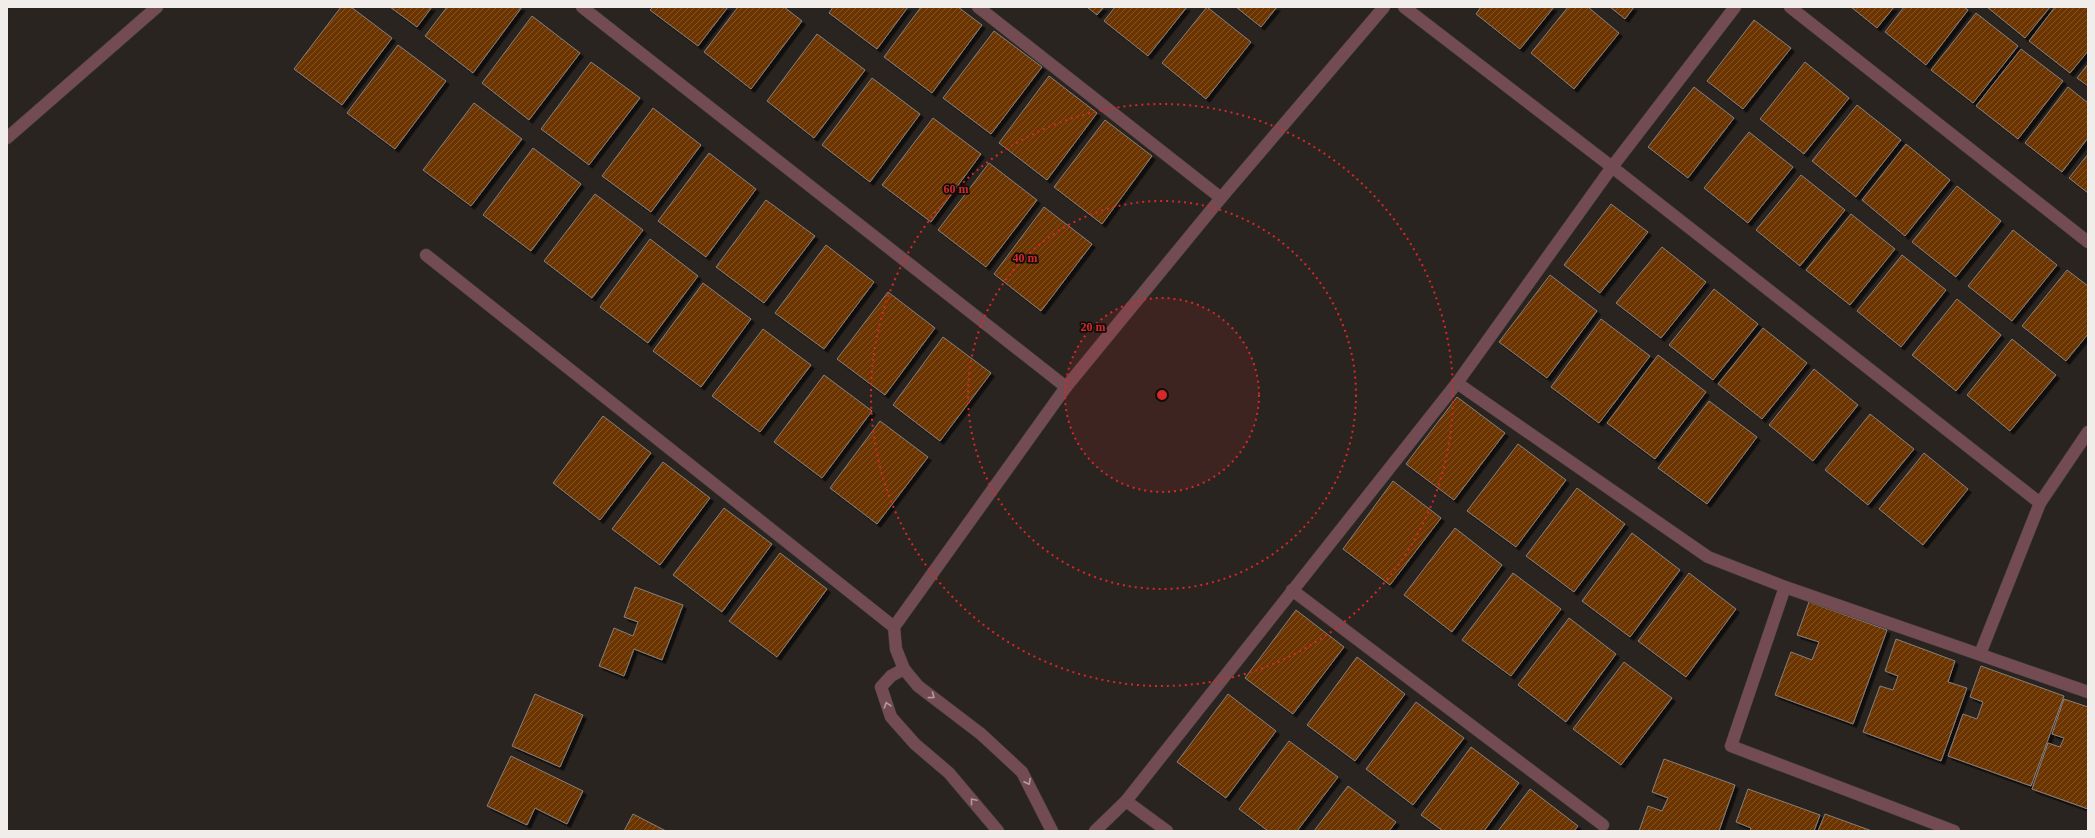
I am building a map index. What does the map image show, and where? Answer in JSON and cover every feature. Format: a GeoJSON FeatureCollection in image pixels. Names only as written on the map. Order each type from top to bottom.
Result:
{"type":"FeatureCollection","features":[{"type":"Feature","properties":{"kind":"street"},"geometry":{"type":"LineString","coordinates":[[7,138],[157,7]]}},
{"type":"Feature","properties":{"kind":"street"},"geometry":{"type":"LineString","coordinates":[[582,7],[1066,387]]}},
{"type":"Feature","properties":{"kind":"street"},"geometry":{"type":"LineString","coordinates":[[978,7],[1221,198]]}},
{"type":"Feature","properties":{"kind":"street"},"geometry":{"type":"LineString","coordinates":[[1052,831],[1022,772],[982,734],[918,686],[904,669],[896,649],[894,627],[1066,387],[1221,198],[1384,7]]}},
{"type":"Feature","properties":{"kind":"street"},"geometry":{"type":"LineString","coordinates":[[1404,7],[1612,167],[2040,503]]}},
{"type":"Feature","properties":{"kind":"street"},"geometry":{"type":"LineString","coordinates":[[1095,831],[1126,801],[1457,383],[1612,167],[1735,7]]}},
{"type":"Feature","properties":{"kind":"street"},"geometry":{"type":"LineString","coordinates":[[1790,7],[2088,242]]}},
{"type":"Feature","properties":{"kind":"street"},"geometry":{"type":"LineString","coordinates":[[426,255],[894,627]]}},
{"type":"Feature","properties":{"kind":"street"},"geometry":{"type":"LineString","coordinates":[[1457,383],[1708,557],[1785,587],[2088,692]]}},
{"type":"Feature","properties":{"kind":"street"},"geometry":{"type":"LineString","coordinates":[[1980,654],[2040,503],[2088,432]]}},
{"type":"Feature","properties":{"kind":"street"},"geometry":{"type":"LineString","coordinates":[[1785,587],[1731,746],[1954,831]]}},
{"type":"Feature","properties":{"kind":"street"},"geometry":{"type":"LineString","coordinates":[[1292,590],[1603,824]]}},
{"type":"Feature","properties":{"kind":"street"},"geometry":{"type":"LineString","coordinates":[[904,669],[891,676],[881,687],[891,717],[915,744],[949,773],[998,831]]}},
{"type":"Feature","properties":{"kind":"street"},"geometry":{"type":"LineString","coordinates":[[1126,801],[1167,831]]}},
{"type":"Feature","properties":{"kind":"building"},"geometry":{"type":"Polygon","coordinates":[[[341,7],[351,7],[392,38],[342,105],[294,69],[341,7]]]}},
{"type":"Feature","properties":{"kind":"building"},"geometry":{"type":"Polygon","coordinates":[[[390,7],[432,7],[417,27],[390,7]]]}},
{"type":"Feature","properties":{"kind":"building"},"geometry":{"type":"Polygon","coordinates":[[[447,7],[522,7],[473,73],[425,36],[447,7]]]}},
{"type":"Feature","properties":{"kind":"building"},"geometry":{"type":"Polygon","coordinates":[[[653,7],[728,7],[698,46],[650,10],[653,7]]]}},
{"type":"Feature","properties":{"kind":"building"},"geometry":{"type":"Polygon","coordinates":[[[738,7],[784,7],[802,21],[751,89],[704,52],[738,7]]]}},
{"type":"Feature","properties":{"kind":"building"},"geometry":{"type":"Polygon","coordinates":[[[833,7],[908,7],[877,49],[829,13],[833,7]]]}},
{"type":"Feature","properties":{"kind":"building"},"geometry":{"type":"Polygon","coordinates":[[[921,7],[958,7],[982,25],[932,93],[884,57],[921,7]]]}},
{"type":"Feature","properties":{"kind":"building"},"geometry":{"type":"Polygon","coordinates":[[[1087,7],[1104,7],[1097,15],[1087,7]]]}},
{"type":"Feature","properties":{"kind":"building"},"geometry":{"type":"Polygon","coordinates":[[[1115,7],[1187,7],[1148,56],[1104,21],[1115,7]]]}},
{"type":"Feature","properties":{"kind":"building"},"geometry":{"type":"Polygon","coordinates":[[[1207,7],[1251,42],[1206,99],[1162,63],[1207,7]]]}},
{"type":"Feature","properties":{"kind":"building"},"geometry":{"type":"Polygon","coordinates":[[[1236,7],[1277,7],[1261,27],[1236,7]]]}},
{"type":"Feature","properties":{"kind":"building"},"geometry":{"type":"Polygon","coordinates":[[[1481,7],[1554,7],[1520,49],[1476,14],[1481,7]]]}},
{"type":"Feature","properties":{"kind":"building"},"geometry":{"type":"Polygon","coordinates":[[[1568,7],[1588,7],[1619,33],[1574,89],[1531,53],[1568,7]]]}},
{"type":"Feature","properties":{"kind":"building"},"geometry":{"type":"Polygon","coordinates":[[[1610,7],[1634,7],[1625,19],[1610,7]]]}},
{"type":"Feature","properties":{"kind":"building"},"geometry":{"type":"Polygon","coordinates":[[[1851,7],[1894,7],[1877,28],[1851,7]]]}},
{"type":"Feature","properties":{"kind":"building"},"geometry":{"type":"Polygon","coordinates":[[[1904,7],[1964,7],[1968,10],[1926,65],[1885,32],[1904,7]]]}},
{"type":"Feature","properties":{"kind":"building"},"geometry":{"type":"Polygon","coordinates":[[[1987,7],[2050,7],[2025,38],[1987,7]]]}},
{"type":"Feature","properties":{"kind":"building"},"geometry":{"type":"Polygon","coordinates":[[[2055,7],[2088,7],[2088,51],[2070,73],[2029,41],[2055,7]]]}},
{"type":"Feature","properties":{"kind":"building"},"geometry":{"type":"Polygon","coordinates":[[[1976,13],[2018,46],[1973,103],[1931,70],[1976,13]]]}},
{"type":"Feature","properties":{"kind":"building"},"geometry":{"type":"Polygon","coordinates":[[[532,16],[580,53],[529,120],[482,83],[532,16]]]}},
{"type":"Feature","properties":{"kind":"building"},"geometry":{"type":"Polygon","coordinates":[[[1754,20],[1791,48],[1743,109],[1707,81],[1754,20]]]}},
{"type":"Feature","properties":{"kind":"building"},"geometry":{"type":"Polygon","coordinates":[[[994,31],[1042,67],[991,134],[943,98],[994,31]]]}},
{"type":"Feature","properties":{"kind":"building"},"geometry":{"type":"Polygon","coordinates":[[[817,34],[865,70],[814,138],[767,101],[817,34]]]}},
{"type":"Feature","properties":{"kind":"building"},"geometry":{"type":"Polygon","coordinates":[[[398,45],[446,81],[395,149],[347,113],[398,45]]]}},
{"type":"Feature","properties":{"kind":"building"},"geometry":{"type":"Polygon","coordinates":[[[2021,49],[2063,81],[2018,139],[1976,106],[2021,49]]]}},
{"type":"Feature","properties":{"kind":"building"},"geometry":{"type":"Polygon","coordinates":[[[591,62],[640,98],[589,165],[541,129],[591,62]]]}},
{"type":"Feature","properties":{"kind":"building"},"geometry":{"type":"Polygon","coordinates":[[[1805,62],[1849,98],[1804,154],[1760,119],[1805,62]]]}},
{"type":"Feature","properties":{"kind":"building"},"geometry":{"type":"Polygon","coordinates":[[[2088,64],[2088,86],[2077,78],[2088,64]]]}},
{"type":"Feature","properties":{"kind":"building"},"geometry":{"type":"Polygon","coordinates":[[[1049,76],[1097,113],[1047,180],[999,143],[1049,76]]]}},
{"type":"Feature","properties":{"kind":"building"},"geometry":{"type":"Polygon","coordinates":[[[872,78],[920,114],[870,182],[822,145],[872,78]]]}},
{"type":"Feature","properties":{"kind":"building"},"geometry":{"type":"Polygon","coordinates":[[[1694,87],[1734,118],[1688,178],[1648,147],[1694,87]]]}},
{"type":"Feature","properties":{"kind":"building"},"geometry":{"type":"Polygon","coordinates":[[[2068,87],[2088,103],[2088,138],[2062,172],[2025,143],[2068,87]]]}},
{"type":"Feature","properties":{"kind":"building"},"geometry":{"type":"Polygon","coordinates":[[[474,103],[522,139],[471,206],[423,170],[474,103]]]}},
{"type":"Feature","properties":{"kind":"building"},"geometry":{"type":"Polygon","coordinates":[[[1857,105],[1901,140],[1856,197],[1812,161],[1857,105]]]}},
{"type":"Feature","properties":{"kind":"building"},"geometry":{"type":"Polygon","coordinates":[[[653,108],[701,145],[651,212],[602,176],[653,108]]]}},
{"type":"Feature","properties":{"kind":"building"},"geometry":{"type":"Polygon","coordinates":[[[933,118],[981,154],[931,222],[882,185],[933,118]]]}},
{"type":"Feature","properties":{"kind":"building"},"geometry":{"type":"Polygon","coordinates":[[[1105,120],[1152,156],[1102,224],[1054,187],[1105,120]]]}},
{"type":"Feature","properties":{"kind":"building"},"geometry":{"type":"Polygon","coordinates":[[[1749,132],[1793,167],[1748,223],[1704,188],[1749,132]]]}},
{"type":"Feature","properties":{"kind":"building"},"geometry":{"type":"Polygon","coordinates":[[[1906,144],[1950,180],[1905,236],[1862,200],[1906,144]]]}},
{"type":"Feature","properties":{"kind":"building"},"geometry":{"type":"Polygon","coordinates":[[[533,148],[581,184],[531,251],[483,215],[533,148]]]}},
{"type":"Feature","properties":{"kind":"building"},"geometry":{"type":"Polygon","coordinates":[[[709,153],[756,189],[706,257],[658,221],[709,153]]]}},
{"type":"Feature","properties":{"kind":"building"},"geometry":{"type":"Polygon","coordinates":[[[2088,154],[2088,193],[2069,178],[2088,154]]]}},
{"type":"Feature","properties":{"kind":"building"},"geometry":{"type":"Polygon","coordinates":[[[989,163],[1037,200],[986,267],[938,230],[989,163]]]}},
{"type":"Feature","properties":{"kind":"building"},"geometry":{"type":"Polygon","coordinates":[[[1801,175],[1845,210],[1800,266],[1756,230],[1801,175]]]}},
{"type":"Feature","properties":{"kind":"building"},"geometry":{"type":"Polygon","coordinates":[[[1957,186],[2001,221],[1956,277],[1912,242],[1957,186]]]}},
{"type":"Feature","properties":{"kind":"building"},"geometry":{"type":"Polygon","coordinates":[[[595,194],[643,230],[592,298],[544,261],[595,194]]]}},
{"type":"Feature","properties":{"kind":"building"},"geometry":{"type":"Polygon","coordinates":[[[766,200],[815,236],[764,303],[716,267],[766,200]]]}},
{"type":"Feature","properties":{"kind":"building"},"geometry":{"type":"Polygon","coordinates":[[[1611,204],[1648,232],[1600,293],[1564,265],[1611,204]]]}},
{"type":"Feature","properties":{"kind":"building"},"geometry":{"type":"Polygon","coordinates":[[[1044,207],[1092,244],[1041,311],[994,274],[1044,207]]]}},
{"type":"Feature","properties":{"kind":"building"},"geometry":{"type":"Polygon","coordinates":[[[1851,214],[1895,249],[1850,305],[1806,270],[1851,214]]]}},
{"type":"Feature","properties":{"kind":"building"},"geometry":{"type":"Polygon","coordinates":[[[2013,230],[2057,265],[2012,321],[1968,286],[2013,230]]]}},
{"type":"Feature","properties":{"kind":"building"},"geometry":{"type":"Polygon","coordinates":[[[650,239],[698,276],[648,343],[600,307],[650,239]]]}},
{"type":"Feature","properties":{"kind":"building"},"geometry":{"type":"Polygon","coordinates":[[[826,245],[874,282],[824,349],[775,313],[826,245]]]}},
{"type":"Feature","properties":{"kind":"building"},"geometry":{"type":"Polygon","coordinates":[[[1662,247],[1706,282],[1661,338],[1616,303],[1662,247]]]}},
{"type":"Feature","properties":{"kind":"building"},"geometry":{"type":"Polygon","coordinates":[[[1902,255],[1946,290],[1901,347],[1857,311],[1902,255]]]}},
{"type":"Feature","properties":{"kind":"building"},"geometry":{"type":"Polygon","coordinates":[[[2067,270],[2088,286],[2088,334],[2066,361],[2022,326],[2067,270]]]}},
{"type":"Feature","properties":{"kind":"building"},"geometry":{"type":"Polygon","coordinates":[[[1550,275],[1597,311],[1547,378],[1499,342],[1550,275]]]}},
{"type":"Feature","properties":{"kind":"building"},"geometry":{"type":"Polygon","coordinates":[[[703,283],[751,319],[701,387],[653,351],[703,283]]]}},
{"type":"Feature","properties":{"kind":"building"},"geometry":{"type":"Polygon","coordinates":[[[1714,289],[1758,324],[1713,380],[1669,345],[1714,289]]]}},
{"type":"Feature","properties":{"kind":"building"},"geometry":{"type":"Polygon","coordinates":[[[888,292],[935,328],[885,395],[837,359],[888,292]]]}},
{"type":"Feature","properties":{"kind":"building"},"geometry":{"type":"Polygon","coordinates":[[[1957,299],[2001,335],[1956,391],[1912,355],[1957,299]]]}},
{"type":"Feature","properties":{"kind":"building"},"geometry":{"type":"Polygon","coordinates":[[[1601,319],[1650,356],[1599,423],[1551,387],[1601,319]]]}},
{"type":"Feature","properties":{"kind":"building"},"geometry":{"type":"Polygon","coordinates":[[[1763,328],[1807,363],[1762,419],[1718,384],[1763,328]]]}},
{"type":"Feature","properties":{"kind":"building"},"geometry":{"type":"Polygon","coordinates":[[[763,329],[811,365],[760,432],[712,396],[763,329]]]}},
{"type":"Feature","properties":{"kind":"building"},"geometry":{"type":"Polygon","coordinates":[[[943,337],[991,373],[940,441],[893,405],[943,337]]]}},
{"type":"Feature","properties":{"kind":"building"},"geometry":{"type":"Polygon","coordinates":[[[2012,339],[2056,375],[2010,431],[1967,395],[2012,339]]]}},
{"type":"Feature","properties":{"kind":"building"},"geometry":{"type":"Polygon","coordinates":[[[1658,355],[1706,392],[1655,459],[1607,423],[1658,355]]]}},
{"type":"Feature","properties":{"kind":"building"},"geometry":{"type":"Polygon","coordinates":[[[1814,369],[1858,405],[1813,461],[1769,425],[1814,369]]]}},
{"type":"Feature","properties":{"kind":"building"},"geometry":{"type":"Polygon","coordinates":[[[824,375],[872,411],[822,478],[774,442],[824,375]]]}},
{"type":"Feature","properties":{"kind":"building"},"geometry":{"type":"Polygon","coordinates":[[[1457,397],[1505,433],[1454,500],[1406,464],[1457,397]]]}},
{"type":"Feature","properties":{"kind":"building"},"geometry":{"type":"Polygon","coordinates":[[[1709,401],[1757,437],[1707,504],[1658,468],[1709,401]]]}},
{"type":"Feature","properties":{"kind":"building"},"geometry":{"type":"Polygon","coordinates":[[[1870,414],[1914,449],[1868,505],[1825,470],[1870,414]]]}},
{"type":"Feature","properties":{"kind":"building"},"geometry":{"type":"Polygon","coordinates":[[[603,416],[651,453],[600,520],[553,483],[603,416]]]}},
{"type":"Feature","properties":{"kind":"building"},"geometry":{"type":"Polygon","coordinates":[[[880,421],[928,457],[877,524],[830,488],[880,421]]]}},
{"type":"Feature","properties":{"kind":"building"},"geometry":{"type":"Polygon","coordinates":[[[1518,444],[1566,480],[1516,547],[1467,511],[1518,444]]]}},
{"type":"Feature","properties":{"kind":"building"},"geometry":{"type":"Polygon","coordinates":[[[1924,453],[1968,489],[1923,545],[1879,509],[1924,453]]]}},
{"type":"Feature","properties":{"kind":"building"},"geometry":{"type":"Polygon","coordinates":[[[663,462],[710,498],[660,565],[612,529],[663,462]]]}},
{"type":"Feature","properties":{"kind":"building"},"geometry":{"type":"Polygon","coordinates":[[[1393,481],[1441,518],[1390,585],[1343,549],[1393,481]]]}},
{"type":"Feature","properties":{"kind":"building"},"geometry":{"type":"Polygon","coordinates":[[[1577,488],[1625,524],[1574,592],[1526,556],[1577,488]]]}},
{"type":"Feature","properties":{"kind":"building"},"geometry":{"type":"Polygon","coordinates":[[[724,508],[772,544],[722,612],[673,575],[724,508]]]}},
{"type":"Feature","properties":{"kind":"building"},"geometry":{"type":"Polygon","coordinates":[[[1455,528],[1502,565],[1452,632],[1404,595],[1455,528]]]}},
{"type":"Feature","properties":{"kind":"building"},"geometry":{"type":"Polygon","coordinates":[[[1632,533],[1680,570],[1630,637],[1582,601],[1632,533]]]}},
{"type":"Feature","properties":{"kind":"building"},"geometry":{"type":"Polygon","coordinates":[[[780,553],[827,589],[777,657],[729,621],[780,553]]]}},
{"type":"Feature","properties":{"kind":"building"},"geometry":{"type":"Polygon","coordinates":[[[1513,573],[1561,609],[1511,676],[1462,640],[1513,573]]]}},
{"type":"Feature","properties":{"kind":"building"},"geometry":{"type":"Polygon","coordinates":[[[1689,573],[1736,609],[1686,677],[1638,641],[1689,573]]]}},
{"type":"Feature","properties":{"kind":"building"},"geometry":{"type":"Polygon","coordinates":[[[635,587],[683,605],[662,660],[634,649],[624,676],[599,666],[614,628],[633,636],[638,622],[624,617],[635,587]]]}},
{"type":"Feature","properties":{"kind":"building"},"geometry":{"type":"Polygon","coordinates":[[[1809,602],[1887,630],[1853,724],[1775,695],[1791,652],[1812,660],[1819,642],[1797,635],[1809,602]]]}},
{"type":"Feature","properties":{"kind":"building"},"geometry":{"type":"Polygon","coordinates":[[[1296,610],[1344,647],[1293,714],[1245,678],[1296,610]]]}},
{"type":"Feature","properties":{"kind":"building"},"geometry":{"type":"Polygon","coordinates":[[[1569,618],[1616,654],[1566,722],[1518,685],[1569,618]]]}},
{"type":"Feature","properties":{"kind":"building"},"geometry":{"type":"Polygon","coordinates":[[[1896,639],[1955,661],[1948,682],[1967,688],[1941,761],[1863,732],[1880,686],[1893,690],[1898,676],[1885,671],[1896,639]]]}},
{"type":"Feature","properties":{"kind":"building"},"geometry":{"type":"Polygon","coordinates":[[[1357,657],[1405,694],[1355,761],[1307,725],[1357,657]]]}},
{"type":"Feature","properties":{"kind":"building"},"geometry":{"type":"Polygon","coordinates":[[[1624,662],[1672,698],[1621,765],[1573,729],[1624,662]]]}},
{"type":"Feature","properties":{"kind":"building"},"geometry":{"type":"Polygon","coordinates":[[[1981,666],[2064,696],[2031,786],[1948,756],[1963,714],[1977,719],[1983,702],[1970,697],[1981,666]]]}},
{"type":"Feature","properties":{"kind":"building"},"geometry":{"type":"Polygon","coordinates":[[[535,694],[583,715],[560,767],[512,746],[535,694]]]}},
{"type":"Feature","properties":{"kind":"building"},"geometry":{"type":"Polygon","coordinates":[[[1228,694],[1276,731],[1226,798],[1177,762],[1228,694]]]}},
{"type":"Feature","properties":{"kind":"building"},"geometry":{"type":"Polygon","coordinates":[[[2064,699],[2088,707],[2088,809],[2032,789],[2048,743],[2060,747],[2064,738],[2052,734],[2064,699]]]}},
{"type":"Feature","properties":{"kind":"building"},"geometry":{"type":"Polygon","coordinates":[[[1416,702],[1464,738],[1413,805],[1366,769],[1416,702]]]}},
{"type":"Feature","properties":{"kind":"building"},"geometry":{"type":"Polygon","coordinates":[[[1289,741],[1338,777],[1297,831],[1268,831],[1239,809],[1289,741]]]}},
{"type":"Feature","properties":{"kind":"building"},"geometry":{"type":"Polygon","coordinates":[[[1471,747],[1519,783],[1484,831],[1443,831],[1421,815],[1471,747]]]}},
{"type":"Feature","properties":{"kind":"building"},"geometry":{"type":"Polygon","coordinates":[[[511,756],[583,791],[567,824],[535,808],[527,825],[487,806],[511,756]]]}},
{"type":"Feature","properties":{"kind":"building"},"geometry":{"type":"Polygon","coordinates":[[[1664,759],[1735,785],[1719,831],[1639,831],[1648,806],[1662,811],[1668,798],[1652,792],[1664,759]]]}},
{"type":"Feature","properties":{"kind":"building"},"geometry":{"type":"Polygon","coordinates":[[[1348,786],[1396,822],[1389,831],[1314,831],[1348,786]]]}},
{"type":"Feature","properties":{"kind":"building"},"geometry":{"type":"Polygon","coordinates":[[[1530,789],[1578,826],[1574,831],[1498,831],[1530,789]]]}},
{"type":"Feature","properties":{"kind":"building"},"geometry":{"type":"Polygon","coordinates":[[[1748,789],[1820,815],[1814,831],[1750,831],[1751,828],[1736,822],[1748,789]]]}},
{"type":"Feature","properties":{"kind":"building"},"geometry":{"type":"Polygon","coordinates":[[[633,814],[666,831],[624,831],[633,814]]]}},
{"type":"Feature","properties":{"kind":"building"},"geometry":{"type":"Polygon","coordinates":[[[1825,814],[1872,831],[1818,831],[1825,814]]]}}]}
